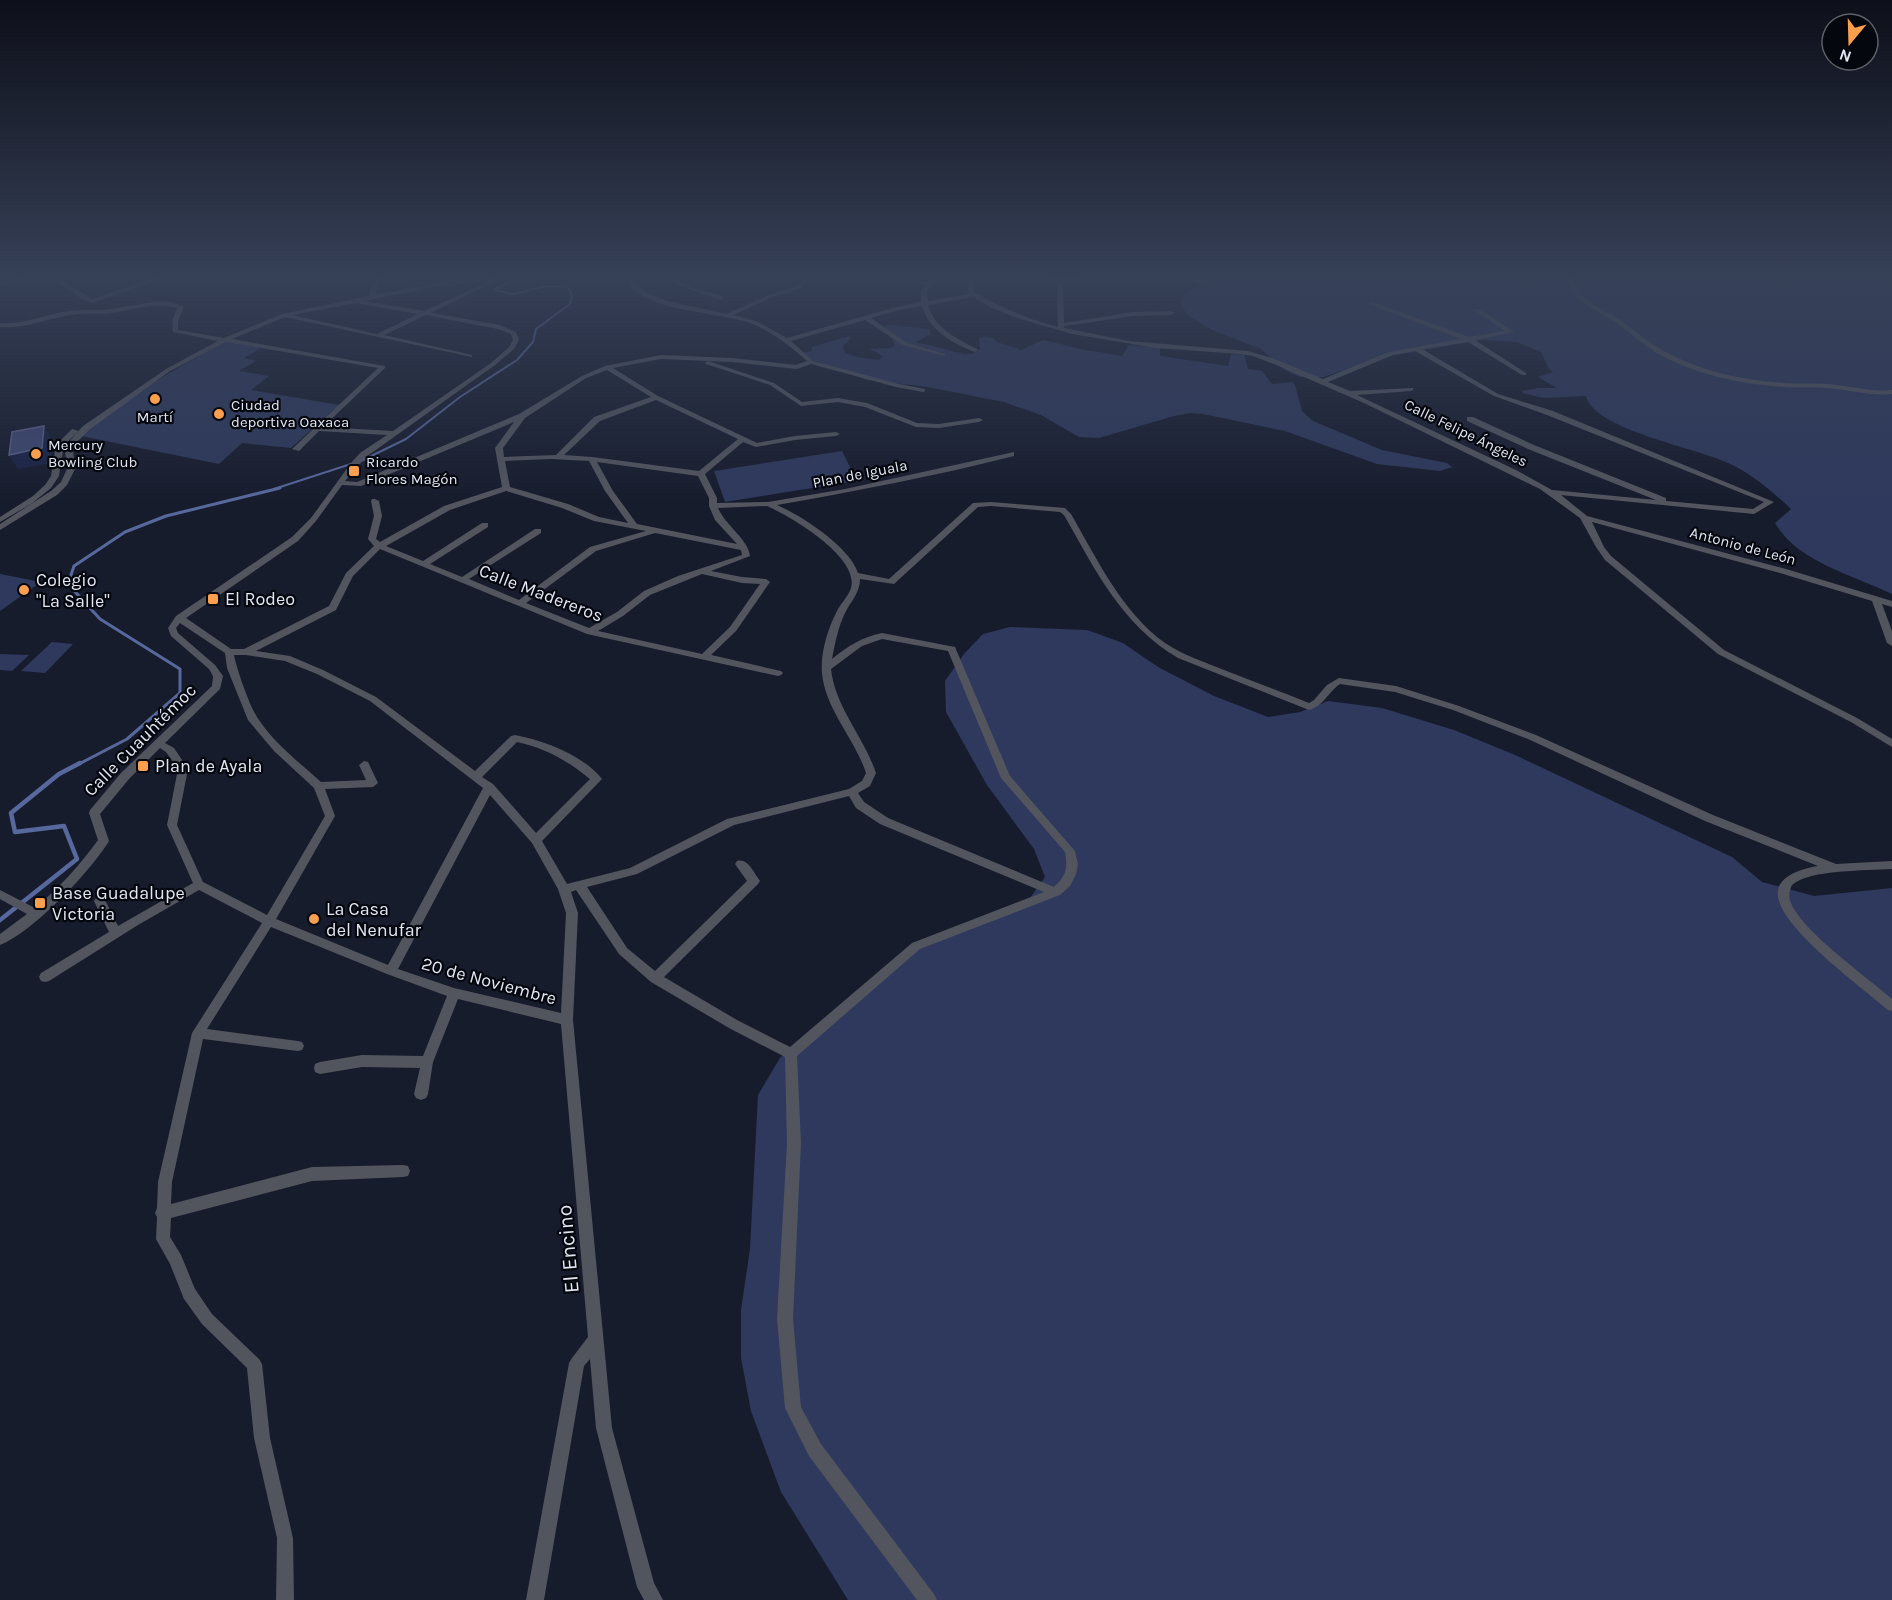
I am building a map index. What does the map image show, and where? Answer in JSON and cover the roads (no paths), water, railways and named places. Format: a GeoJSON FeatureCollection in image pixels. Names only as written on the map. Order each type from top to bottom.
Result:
{"type":"FeatureCollection","features":[{"type":"Feature","properties":{"kind":"street"},"geometry":{"type":"LineString","coordinates":[[0,520],[47,487],[54,479],[58,467],[58,450],[62,442],[80,426],[170,364],[195,353]]}},
{"type":"Feature","properties":{"kind":"street"},"geometry":{"type":"LineString","coordinates":[[0,528],[54,493],[64,483],[71,469],[70,444],[86,428],[168,370],[199,353]]}},
{"type":"Feature","properties":{"kind":"street"},"geometry":{"type":"LineString","coordinates":[[296,449],[382,367],[297,353]]}},
{"type":"Feature","properties":{"kind":"street"},"geometry":{"type":"LineString","coordinates":[[455,353],[470,356]]}},
{"type":"Feature","properties":{"kind":"street"},"geometry":{"type":"LineString","coordinates":[[285,1600],[285,1538],[262,1438],[254,1364],[207,1319],[189,1294],[176,1260],[163,1239],[162,1213],[169,1162],[198,1033],[269,921],[330,816],[319,786],[278,749],[254,720],[232,668],[229,652],[179,618],[299,535],[311,523],[358,460],[392,433],[506,353]]}},
{"type":"Feature","properties":{"kind":"street"},"geometry":{"type":"LineString","coordinates":[[799,353],[811,362],[898,387],[923,390]]}},
{"type":"Feature","properties":{"kind":"street"},"geometry":{"type":"LineString","coordinates":[[935,353],[943,355]]}},
{"type":"Feature","properties":{"kind":"street","name":"Calle Felipe Ángeles"},"geometry":{"type":"LineString","coordinates":[[1246,353],[1350,393],[1549,491],[1585,518],[1597,545],[1608,558],[1721,652],[1854,720],[1892,744]]}},
{"type":"Feature","properties":{"kind":"street"},"geometry":{"type":"LineString","coordinates":[[1322,382],[1393,353]]}},
{"type":"Feature","properties":{"kind":"street"},"geometry":{"type":"LineString","coordinates":[[1423,353],[1496,395],[1550,413],[1770,502],[1754,512],[1549,491]]}},
{"type":"Feature","properties":{"kind":"street"},"geometry":{"type":"LineString","coordinates":[[1490,353],[1524,374]]}},
{"type":"Feature","properties":{"kind":"street"},"geometry":{"type":"LineString","coordinates":[[1663,353],[1695,367],[1740,380],[1781,385],[1828,386],[1883,394],[1892,392]]}},
{"type":"Feature","properties":{"kind":"street"},"geometry":{"type":"LineString","coordinates":[[340,483],[358,484],[522,417],[584,376],[608,367],[636,360],[688,357],[797,367],[811,362]]}},
{"type":"Feature","properties":{"kind":"street"},"geometry":{"type":"LineString","coordinates":[[688,357],[772,384],[795,401],[809,405],[824,400],[867,405],[916,425],[939,426],[979,420]]}},
{"type":"Feature","properties":{"kind":"street"},"geometry":{"type":"LineString","coordinates":[[608,367],[656,396],[756,445],[836,434]]}},
{"type":"Feature","properties":{"kind":"street"},"geometry":{"type":"LineString","coordinates":[[1350,393],[1411,389]]}},
{"type":"Feature","properties":{"kind":"street"},"geometry":{"type":"LineString","coordinates":[[558,457],[597,419],[656,396]]}},
{"type":"Feature","properties":{"kind":"street"},"geometry":{"type":"LineString","coordinates":[[506,488],[499,448],[522,417]]}},
{"type":"Feature","properties":{"kind":"street"},"geometry":{"type":"LineString","coordinates":[[1470,419],[1531,447],[1674,505]]}},
{"type":"Feature","properties":{"kind":"street"},"geometry":{"type":"LineString","coordinates":[[317,429],[392,433]]}},
{"type":"Feature","properties":{"kind":"street"},"geometry":{"type":"LineString","coordinates":[[500,459],[558,457],[592,459],[701,474],[742,439]]}},
{"type":"Feature","properties":{"kind":"street","name":"Plan de Iguala"},"geometry":{"type":"LineString","coordinates":[[712,506],[768,504],[932,474],[1011,454]]}},
{"type":"Feature","properties":{"kind":"street"},"geometry":{"type":"LineString","coordinates":[[592,459],[609,491],[635,527]]}},
{"type":"Feature","properties":{"kind":"street"},"geometry":{"type":"LineString","coordinates":[[590,633],[647,593],[700,571],[746,556],[745,548],[719,520],[712,506],[713,498],[701,474]]}},
{"type":"Feature","properties":{"kind":"street"},"geometry":{"type":"LineString","coordinates":[[246,652],[333,608],[349,575],[379,546],[447,508],[506,488],[565,506],[597,519],[745,548]]}},
{"type":"Feature","properties":{"kind":"street"},"geometry":{"type":"LineString","coordinates":[[375,501],[378,516],[372,539],[379,546]]}},
{"type":"Feature","properties":{"kind":"street"},"geometry":{"type":"LineString","coordinates":[[564,889],[633,871],[731,822],[852,792],[866,783],[871,773],[867,761],[827,684],[826,668],[840,613],[854,592],[855,574],[842,554],[828,542],[787,512],[768,504]]}},
{"type":"Feature","properties":{"kind":"street"},"geometry":{"type":"LineString","coordinates":[[855,574],[891,582],[976,505],[991,504],[1062,510],[1067,514],[1101,572],[1138,624],[1155,640],[1181,656],[1309,707],[1317,703],[1331,684],[1339,681],[1412,693],[1532,737],[1692,810],[1836,869]]}},
{"type":"Feature","properties":{"kind":"street","name":"Antonio de León"},"geometry":{"type":"LineString","coordinates":[[1585,518],[1783,571],[1892,604]]}},
{"type":"Feature","properties":{"kind":"street"},"geometry":{"type":"LineString","coordinates":[[424,564],[485,525]]}},
{"type":"Feature","properties":{"kind":"street"},"geometry":{"type":"LineString","coordinates":[[462,580],[538,531]]}},
{"type":"Feature","properties":{"kind":"street"},"geometry":{"type":"LineString","coordinates":[[519,604],[593,549],[657,531]]}},
{"type":"Feature","properties":{"kind":"street","name":"Calle Madereros"},"geometry":{"type":"LineString","coordinates":[[379,546],[590,633],[778,674]]}},
{"type":"Feature","properties":{"kind":"street"},"geometry":{"type":"LineString","coordinates":[[700,571],[742,580],[766,582],[733,629],[704,657]]}},
{"type":"Feature","properties":{"kind":"street"},"geometry":{"type":"LineString","coordinates":[[1876,600],[1892,643]]}},
{"type":"Feature","properties":{"kind":"street","name":"Calle Cuauhtémoc"},"geometry":{"type":"LineString","coordinates":[[0,939],[11,933],[32,911],[89,863],[104,842],[94,813],[125,776],[217,687],[218,676],[212,667],[174,634],[172,628],[179,618]]}},
{"type":"Feature","properties":{"kind":"street"},"geometry":{"type":"LineString","coordinates":[[791,1054],[916,946],[1056,892],[1068,881],[1074,866],[1070,851],[1006,778],[952,650],[882,636],[871,637],[857,644],[826,668]]}},
{"type":"Feature","properties":{"kind":"street","name":"El Encino"},"geometry":{"type":"LineString","coordinates":[[229,652],[287,658],[373,699],[489,787],[536,840],[564,889],[572,913],[567,1020],[604,1428],[646,1587],[654,1600]]}},
{"type":"Feature","properties":{"kind":"street"},"geometry":{"type":"LineString","coordinates":[[475,778],[515,738],[538,742],[572,758],[597,779],[536,840]]}},
{"type":"Feature","properties":{"kind":"street"},"geometry":{"type":"LineString","coordinates":[[45,977],[115,933],[199,885],[172,825],[183,769],[170,750],[160,744]]}},
{"type":"Feature","properties":{"kind":"street"},"geometry":{"type":"LineString","coordinates":[[319,786],[373,783],[364,765]]}},
{"type":"Feature","properties":{"kind":"street"},"geometry":{"type":"LineString","coordinates":[[392,971],[489,787]]}},
{"type":"Feature","properties":{"kind":"street"},"geometry":{"type":"LineString","coordinates":[[852,792],[860,805],[884,820],[1056,892]]}},
{"type":"Feature","properties":{"kind":"street"},"geometry":{"type":"LineString","coordinates":[[655,978],[754,881],[741,864]]}},
{"type":"Feature","properties":{"kind":"street"},"geometry":{"type":"LineString","coordinates":[[1892,865],[1836,869],[1795,876],[1785,884],[1784,901],[1789,911],[1807,932],[1892,1006]]}},
{"type":"Feature","properties":{"kind":"street","name":"20 de Noviembre"},"geometry":{"type":"LineString","coordinates":[[199,885],[269,921],[392,971],[454,993],[567,1020]]}},
{"type":"Feature","properties":{"kind":"street"},"geometry":{"type":"LineString","coordinates":[[579,885],[623,951],[655,978],[733,1024],[791,1054]]}},
{"type":"Feature","properties":{"kind":"street"},"geometry":{"type":"LineString","coordinates":[[0,894],[32,911]]}},
{"type":"Feature","properties":{"kind":"street"},"geometry":{"type":"LineString","coordinates":[[100,901],[115,933]]}},
{"type":"Feature","properties":{"kind":"street"},"geometry":{"type":"LineString","coordinates":[[0,948],[11,933]]}},
{"type":"Feature","properties":{"kind":"street"},"geometry":{"type":"LineString","coordinates":[[422,1094],[427,1062],[454,993]]}},
{"type":"Feature","properties":{"kind":"street"},"geometry":{"type":"LineString","coordinates":[[198,1033],[298,1046]]}},
{"type":"Feature","properties":{"kind":"street"},"geometry":{"type":"LineString","coordinates":[[791,1054],[794,1143],[784,1319],[793,1408],[815,1450],[928,1600]]}},
{"type":"Feature","properties":{"kind":"street"},"geometry":{"type":"LineString","coordinates":[[320,1068],[362,1061],[427,1062]]}},
{"type":"Feature","properties":{"kind":"street"},"geometry":{"type":"LineString","coordinates":[[162,1213],[312,1174],[403,1171]]}},
{"type":"Feature","properties":{"kind":"street"},"geometry":{"type":"LineString","coordinates":[[535,1600],[576,1363],[596,1339]]}},
{"type":"Feature","properties":{"kind":"waterway"},"geometry":{"type":"LineString","coordinates":[[361,461],[406,439],[460,397],[517,360],[524,353]]}},
{"type":"Feature","properties":{"kind":"waterway"},"geometry":{"type":"LineString","coordinates":[[274,489],[354,463]]}},
{"type":"Feature","properties":{"kind":"waterway"},"geometry":{"type":"LineString","coordinates":[[77,765],[127,739],[180,693],[180,669],[100,619],[68,584],[74,566],[125,532],[166,516],[280,488]]}},
{"type":"Feature","properties":{"kind":"waterway"},"geometry":{"type":"LineString","coordinates":[[0,920],[77,859],[64,826],[15,832],[11,813],[59,774],[80,763]]}},
{"type":"Feature","properties":{"kind":"place","name":"Martí"},"geometry":{"type":"Point","coordinates":[155,399]}},
{"type":"Feature","properties":{"kind":"place","name":"Ciudad deportiva Oaxaca"},"geometry":{"type":"Point","coordinates":[219,414]}},
{"type":"Feature","properties":{"kind":"place","name":"Mercury Bowling Club"},"geometry":{"type":"Point","coordinates":[36,454]}},
{"type":"Feature","properties":{"kind":"place","name":"Ricardo Flores Magón"},"geometry":{"type":"Point","coordinates":[354,471]}},
{"type":"Feature","properties":{"kind":"place","name":"Colegio \"La Salle\""},"geometry":{"type":"Point","coordinates":[24,590]}},
{"type":"Feature","properties":{"kind":"place","name":"El Rodeo"},"geometry":{"type":"Point","coordinates":[213,599]}},
{"type":"Feature","properties":{"kind":"place","name":"Plan de Ayala"},"geometry":{"type":"Point","coordinates":[143,766]}},
{"type":"Feature","properties":{"kind":"place","name":"Base Guadalupe Victoria"},"geometry":{"type":"Point","coordinates":[40,903]}},
{"type":"Feature","properties":{"kind":"place","name":"La Casa del Nenufar"},"geometry":{"type":"Point","coordinates":[314,919]}}]}
